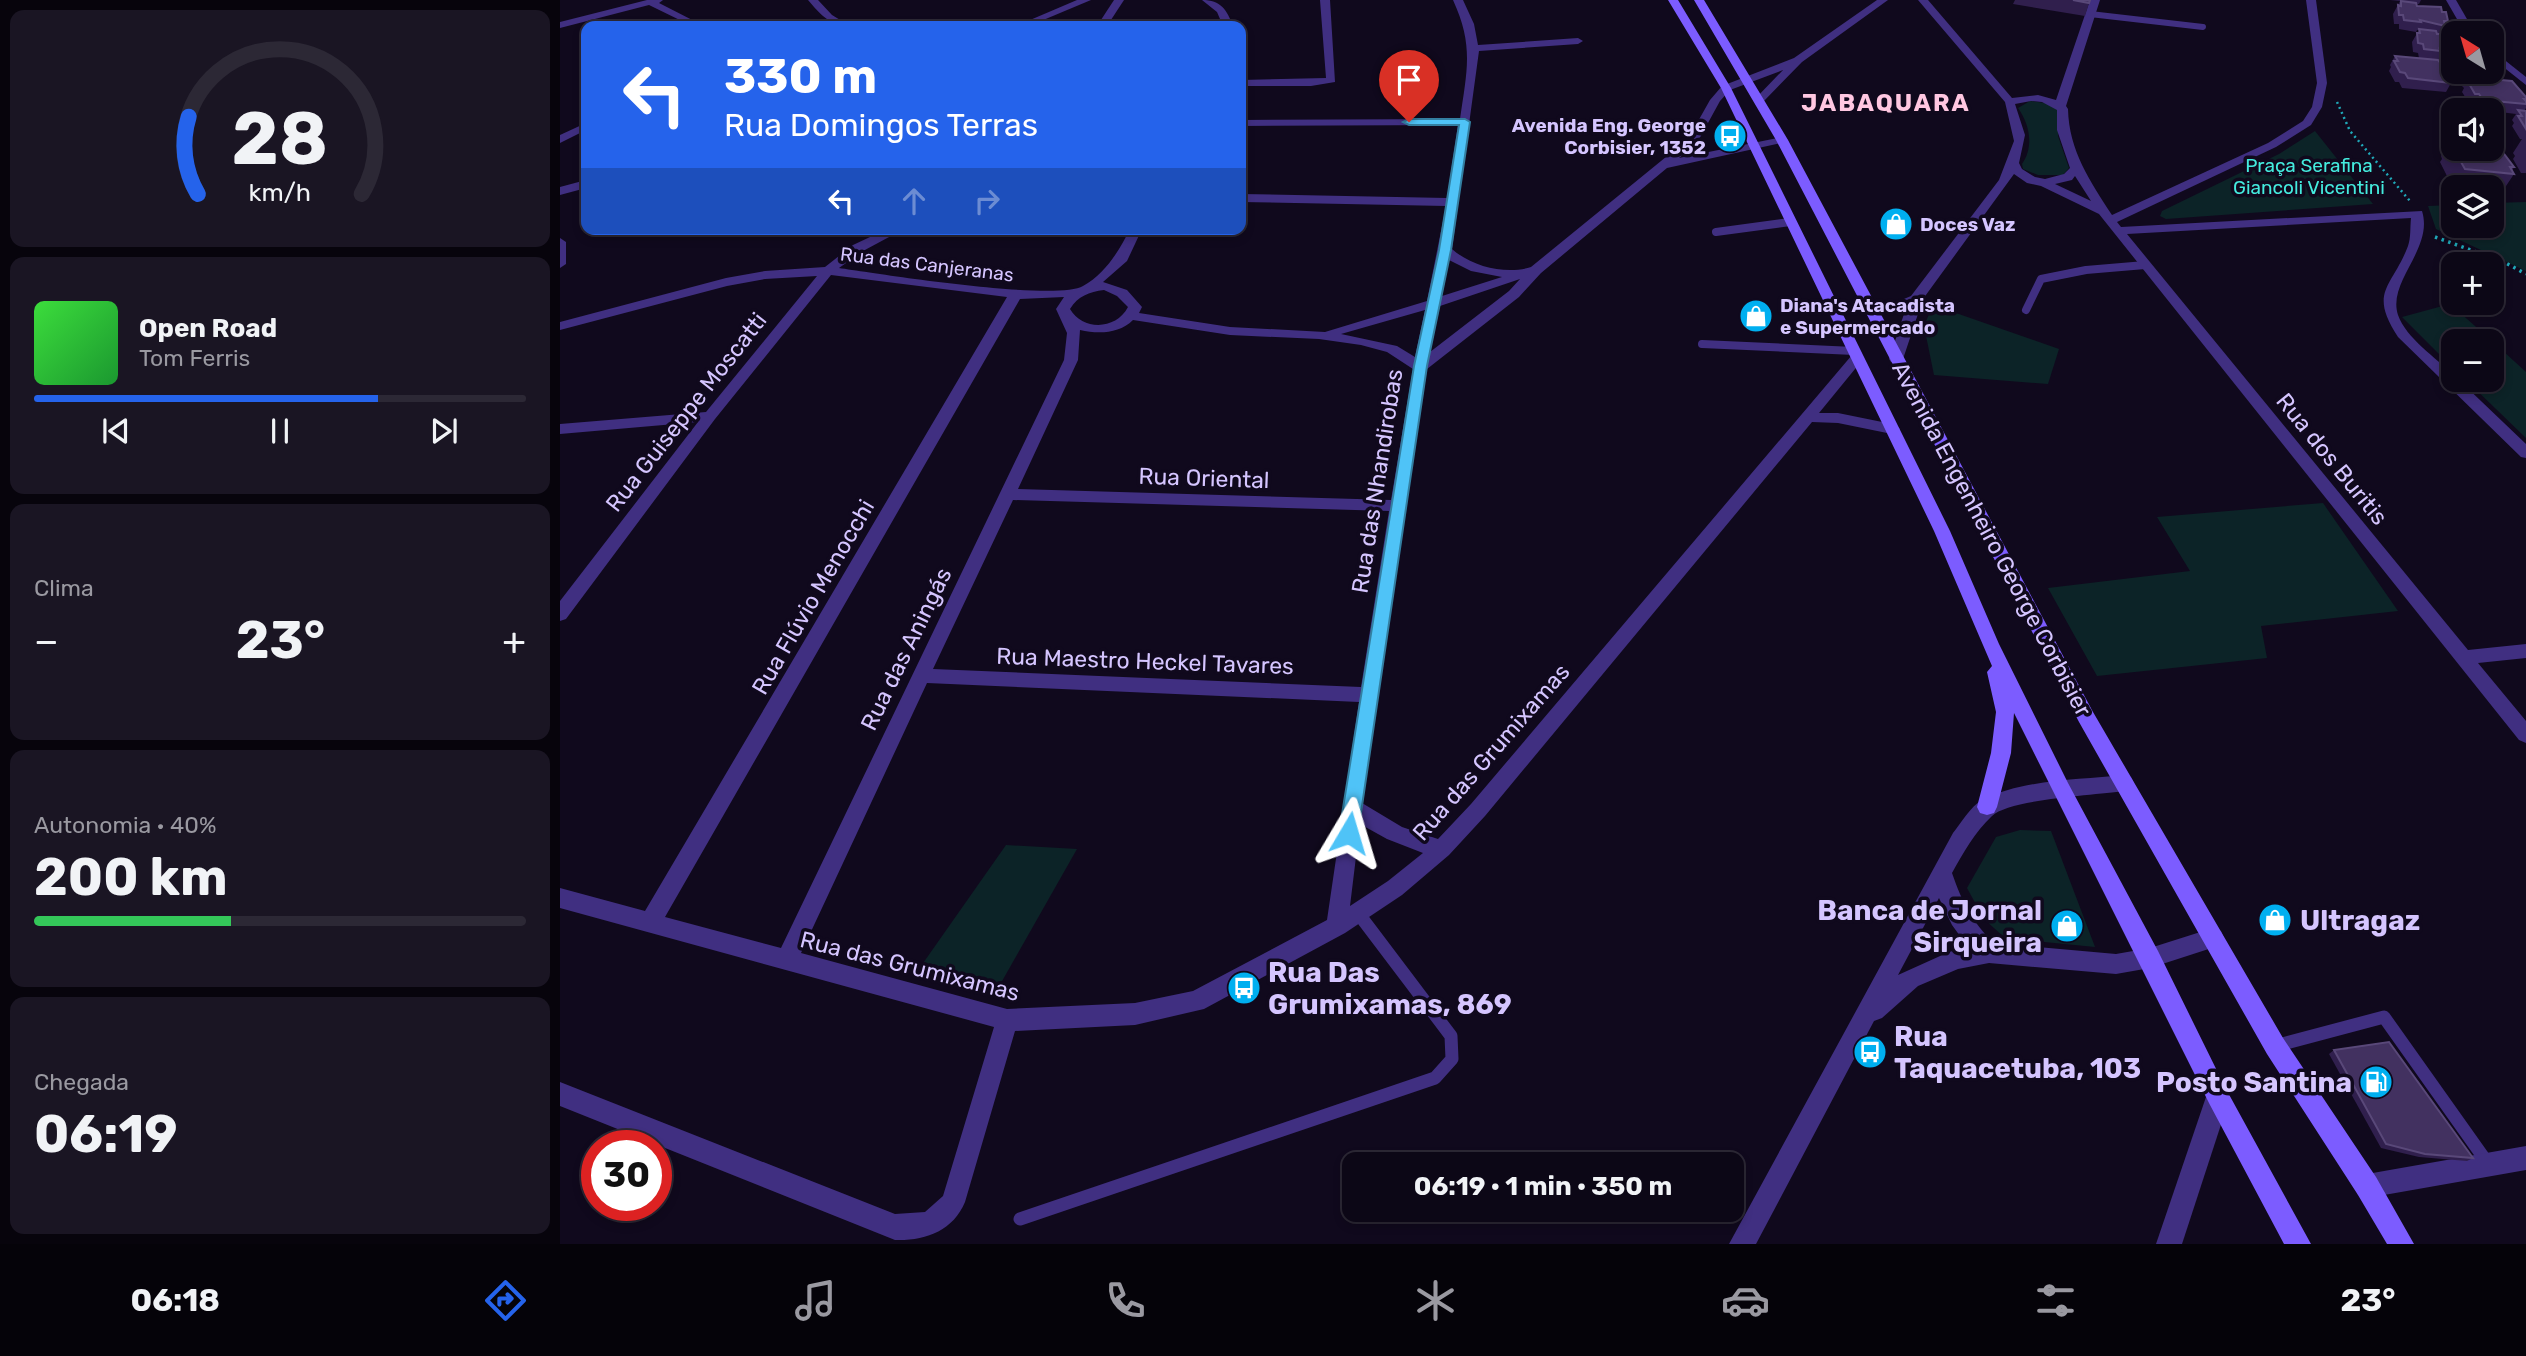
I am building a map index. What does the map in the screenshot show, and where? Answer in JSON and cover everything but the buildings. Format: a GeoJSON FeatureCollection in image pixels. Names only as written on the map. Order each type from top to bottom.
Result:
{"type":"FeatureCollection","features":[{"type":"Feature","properties":{"kind":"main road","name":"Avenida Engenheiro George Corbisier"},"geometry":{"type":"LineString","coordinates":[[1673,0],[1726,88],[1942,531],[1990,644],[2218,1097],[2298,1244]]}},
{"type":"Feature","properties":{"kind":"main road","name":"Avenida Engenheiro George Corbisier"},"geometry":{"type":"LineString","coordinates":[[1699,0],[1782,140],[2036,626],[2124,783],[2275,1046],[2367,1186],[2401,1244]]}},
{"type":"Feature","properties":{"kind":"main road"},"geometry":{"type":"LineString","coordinates":[[1987,807],[2001,753],[2005,712],[1990,644]]}},
{"type":"Feature","properties":{"kind":"street"},"geometry":{"type":"LineString","coordinates":[[605,15],[628,0]]}},
{"type":"Feature","properties":{"kind":"street"},"geometry":{"type":"LineString","coordinates":[[813,0],[837,21]]}},
{"type":"Feature","properties":{"kind":"street"},"geometry":{"type":"LineString","coordinates":[[1034,21],[1086,0]]}},
{"type":"Feature","properties":{"kind":"street"},"geometry":{"type":"LineString","coordinates":[[1105,21],[1118,0]]}},
{"type":"Feature","properties":{"kind":"street"},"geometry":{"type":"LineString","coordinates":[[1207,0],[1221,9],[1226,21]]}},
{"type":"Feature","properties":{"kind":"street"},"geometry":{"type":"LineString","coordinates":[[1246,83],[1311,83],[1331,79],[1325,0]]}},
{"type":"Feature","properties":{"kind":"street","name":"Rua das Nhandirobas"},"geometry":{"type":"LineString","coordinates":[[1337,926],[1352,807],[1420,366],[1445,250],[1465,122],[1474,48],[1469,24],[1458,0]]}},
{"type":"Feature","properties":{"kind":"street"},"geometry":{"type":"LineString","coordinates":[[1759,100],[1798,60],[1883,0]]}},
{"type":"Feature","properties":{"kind":"street"},"geometry":{"type":"LineString","coordinates":[[1910,0],[1937,18]]}},
{"type":"Feature","properties":{"kind":"street"},"geometry":{"type":"LineString","coordinates":[[1923,0],[2015,100]]}},
{"type":"Feature","properties":{"kind":"street"},"geometry":{"type":"LineString","coordinates":[[2015,100],[2041,98],[2060,106],[2095,0]]}},
{"type":"Feature","properties":{"kind":"street"},"geometry":{"type":"LineString","coordinates":[[2110,221],[2290,136],[2306,123],[2317,107],[2322,83],[2311,0]]}},
{"type":"Feature","properties":{"kind":"street"},"geometry":{"type":"LineString","coordinates":[[2463,0],[2475,21]]}},
{"type":"Feature","properties":{"kind":"street"},"geometry":{"type":"LineString","coordinates":[[560,25],[654,1],[690,21]]}},
{"type":"Feature","properties":{"kind":"street"},"geometry":{"type":"LineString","coordinates":[[2453,5],[2469,11]]}},
{"type":"Feature","properties":{"kind":"street"},"geometry":{"type":"LineString","coordinates":[[2453,5],[2463,21]]}},
{"type":"Feature","properties":{"kind":"street"},"geometry":{"type":"LineString","coordinates":[[1474,48],[1578,41]]}},
{"type":"Feature","properties":{"kind":"street"},"geometry":{"type":"LineString","coordinates":[[1125,270],[1082,291],[1063,309],[1071,322],[1097,330],[1113,327],[1132,316],[1230,331],[1319,335],[1377,344],[1420,366],[1514,294],[1536,270],[1693,141],[1715,100],[1726,88],[1798,60]]}},
{"type":"Feature","properties":{"kind":"street"},"geometry":{"type":"LineString","coordinates":[[2504,63],[2526,82]]}},
{"type":"Feature","properties":{"kind":"street"},"geometry":{"type":"LineString","coordinates":[[1896,359],[1916,299],[2005,181],[2020,148],[2020,136],[2010,109],[2015,100]]}},
{"type":"Feature","properties":{"kind":"street","name":"Rua dos Buritis"},"geometry":{"type":"LineString","coordinates":[[2060,106],[2065,116],[2065,137],[2076,168],[2110,221],[2526,735]]}},
{"type":"Feature","properties":{"kind":"street"},"geometry":{"type":"LineString","coordinates":[[1246,123],[1465,122]]}},
{"type":"Feature","properties":{"kind":"street"},"geometry":{"type":"LineString","coordinates":[[560,140],[581,129]]}},
{"type":"Feature","properties":{"kind":"street"},"geometry":{"type":"LineString","coordinates":[[1660,168],[1711,154],[1753,148],[1782,140]]}},
{"type":"Feature","properties":{"kind":"street"},"geometry":{"type":"LineString","coordinates":[[1693,141],[1711,154]]}},
{"type":"Feature","properties":{"kind":"street","name":"Rua dos Buritis"},"geometry":{"type":"LineString","coordinates":[[2013,163],[2021,175],[2057,191],[2110,221]]}},
{"type":"Feature","properties":{"kind":"street"},"geometry":{"type":"LineString","coordinates":[[1989,203],[2018,189],[2068,177],[2076,168]]}},
{"type":"Feature","properties":{"kind":"street"},"geometry":{"type":"LineString","coordinates":[[560,181],[581,185]]}},
{"type":"Feature","properties":{"kind":"street"},"geometry":{"type":"LineString","coordinates":[[560,191],[581,186]]}},
{"type":"Feature","properties":{"kind":"street"},"geometry":{"type":"LineString","coordinates":[[1246,198],[1453,202]]}},
{"type":"Feature","properties":{"kind":"street"},"geometry":{"type":"LineString","coordinates":[[2110,221],[2418,214],[2415,244],[2389,296],[2391,315],[2403,334],[2526,453]]}},
{"type":"Feature","properties":{"kind":"street"},"geometry":{"type":"LineString","coordinates":[[858,248],[866,235]]}},
{"type":"Feature","properties":{"kind":"street"},"geometry":{"type":"LineString","coordinates":[[858,248],[885,235]]}},
{"type":"Feature","properties":{"kind":"street"},"geometry":{"type":"LineString","coordinates":[[1132,316],[1135,307],[1130,298],[1125,270],[1134,235]]}},
{"type":"Feature","properties":{"kind":"street"},"geometry":{"type":"LineString","coordinates":[[560,242],[560,264]]}},
{"type":"Feature","properties":{"kind":"street","name":"Rua Guiseppe Moscatti"},"geometry":{"type":"LineString","coordinates":[[560,614],[710,416],[828,271],[858,248]]}},
{"type":"Feature","properties":{"kind":"street"},"geometry":{"type":"LineString","coordinates":[[1445,250],[1463,264],[1482,270],[1518,274]]}},
{"type":"Feature","properties":{"kind":"street"},"geometry":{"type":"LineString","coordinates":[[1319,335],[1366,325],[1536,270]]}},
{"type":"Feature","properties":{"kind":"street","name":"Rua das Canjeranas"},"geometry":{"type":"LineString","coordinates":[[560,326],[726,282],[765,275],[828,271],[1018,295],[1063,309]]}},
{"type":"Feature","properties":{"kind":"street"},"geometry":{"type":"LineString","coordinates":[[1082,291],[1104,286],[1118,289],[1130,298]]}},
{"type":"Feature","properties":{"kind":"street","name":"Rua das Canjeranas"},"geometry":{"type":"LineString","coordinates":[[1018,295],[1082,291]]}},
{"type":"Feature","properties":{"kind":"street","name":"Rua Flúvio Menocchi"},"geometry":{"type":"LineString","coordinates":[[650,923],[1018,295]]}},
{"type":"Feature","properties":{"kind":"street"},"geometry":{"type":"LineString","coordinates":[[1869,306],[1894,308],[1916,299]]}},
{"type":"Feature","properties":{"kind":"street","name":"Rua das Aningás"},"geometry":{"type":"LineString","coordinates":[[786,961],[1071,360],[1074,333],[1071,322]]}},
{"type":"Feature","properties":{"kind":"street","name":"Rua das Aningás"},"geometry":{"type":"LineString","coordinates":[[1071,360],[1113,327]]}},
{"type":"Feature","properties":{"kind":"street","name":"Rua das Grumixamas"},"geometry":{"type":"LineString","coordinates":[[560,898],[1007,1020],[1135,1014],[1196,1001],[1337,926],[1395,888],[1442,849],[1478,810],[1810,417],[1856,355]]}},
{"type":"Feature","properties":{"kind":"street"},"geometry":{"type":"LineString","coordinates":[[560,429],[710,416]]}},
{"type":"Feature","properties":{"kind":"street"},"geometry":{"type":"LineString","coordinates":[[1810,417],[1838,418],[1892,429]]}},
{"type":"Feature","properties":{"kind":"street","name":"Rua Oriental"},"geometry":{"type":"LineString","coordinates":[[1008,494],[1398,506]]}},
{"type":"Feature","properties":{"kind":"street"},"geometry":{"type":"LineString","coordinates":[[560,589],[579,587]]}},
{"type":"Feature","properties":{"kind":"street"},"geometry":{"type":"LineString","coordinates":[[2463,658],[2526,651]]}},
{"type":"Feature","properties":{"kind":"street","name":"Rua Maestro Heckel Tavares"},"geometry":{"type":"LineString","coordinates":[[919,676],[1369,695]]}},
{"type":"Feature","properties":{"kind":"street"},"geometry":{"type":"LineString","coordinates":[[1742,1244],[1960,839],[1987,807],[2025,795],[2124,783]]}},
{"type":"Feature","properties":{"kind":"street"},"geometry":{"type":"LineString","coordinates":[[1352,807],[1391,833],[1412,842],[1442,849]]}},
{"type":"Feature","properties":{"kind":"street"},"geometry":{"type":"LineString","coordinates":[[1942,876],[1947,897],[1957,916],[1989,953]]}},
{"type":"Feature","properties":{"kind":"street"},"geometry":{"type":"LineString","coordinates":[[1866,1017],[1909,979],[1957,959],[1989,953],[2116,964],[2150,958],[2213,938]]}},
{"type":"Feature","properties":{"kind":"street"},"geometry":{"type":"LineString","coordinates":[[560,1094],[895,1227],[918,1227],[936,1221],[953,1202],[1007,1020]]}},
{"type":"Feature","properties":{"kind":"street"},"geometry":{"type":"LineString","coordinates":[[2169,1244],[2218,1097]]}},
{"type":"Feature","properties":{"kind":"street"},"geometry":{"type":"LineString","coordinates":[[2367,1186],[2526,1158]]}},
{"type":"Feature","properties":{"kind":"lane"},"geometry":{"type":"LineString","coordinates":[[2090,14],[2203,27]]}},
{"type":"Feature","properties":{"kind":"lane"},"geometry":{"type":"LineString","coordinates":[[1716,232],[1790,222]]}},
{"type":"Feature","properties":{"kind":"lane"},"geometry":{"type":"LineString","coordinates":[[2025,310],[2040,279],[2086,270],[2145,265]]}},
{"type":"Feature","properties":{"kind":"lane"},"geometry":{"type":"LineString","coordinates":[[1702,344],[1856,355]]}},
{"type":"Feature","properties":{"kind":"lane"},"geometry":{"type":"LineString","coordinates":[[1020,1219],[1435,1078],[1452,1059],[1451,1036],[1358,912]]}},
{"type":"Feature","properties":{"kind":"lane"},"geometry":{"type":"LineString","coordinates":[[2275,1046],[2384,1017],[2489,1165]]}},
{"type":"Feature","properties":{"kind":"path"},"geometry":{"type":"LineString","coordinates":[[2322,83],[2335,96],[2340,114],[2350,131],[2405,193],[2418,214]]}},
{"type":"Feature","properties":{"kind":"path"},"geometry":{"type":"LineString","coordinates":[[2417,231],[2504,262],[2526,274]]}},
{"type":"Feature","properties":{"kind":"green space"},"geometry":{"type":"Polygon","coordinates":[[[2030,101],[2052,104],[2058,109],[2058,136],[2069,168],[2063,175],[2038,175],[2023,169],[2029,136],[2018,108],[2030,101]]]}},
{"type":"Feature","properties":{"kind":"green space","name":"Praça Serafina Giancoli Vicentini"},"geometry":{"type":"Polygon","coordinates":[[[2315,131],[2373,204],[2166,219],[2160,216],[2162,211],[2279,154],[2315,131]]]}},
{"type":"Feature","properties":{"kind":"green space"},"geometry":{"type":"Polygon","coordinates":[[[2526,202],[2526,271],[2504,261],[2504,252],[2485,252],[2455,238],[2504,238],[2504,203],[2526,202]]]}},
{"type":"Feature","properties":{"kind":"green space"},"geometry":{"type":"Polygon","coordinates":[[[2441,205],[2441,231],[2436,229],[2428,206],[2441,205]]]}},
{"type":"Feature","properties":{"kind":"green space"},"geometry":{"type":"Polygon","coordinates":[[[1933,305],[2059,349],[2048,384],[1934,375],[1924,326],[1933,305]]]}},
{"type":"Feature","properties":{"kind":"green space"},"geometry":{"type":"Polygon","coordinates":[[[2441,306],[2441,315],[2462,315],[2478,329],[2441,329],[2441,356],[2402,317],[2441,306]]]}},
{"type":"Feature","properties":{"kind":"green space"},"geometry":{"type":"Polygon","coordinates":[[[2504,352],[2526,372],[2526,438],[2478,392],[2504,392],[2504,352]]]}},
{"type":"Feature","properties":{"kind":"green space"},"geometry":{"type":"Polygon","coordinates":[[[2323,503],[2398,611],[2261,626],[2267,658],[2097,676],[2048,588],[2190,571],[2157,517],[2323,503]]]}},
{"type":"Feature","properties":{"kind":"green space"},"geometry":{"type":"Polygon","coordinates":[[[2020,830],[2051,831],[2095,947],[2005,938],[1984,919],[1967,888],[1996,837],[2020,830]]]}},
{"type":"Feature","properties":{"kind":"green space"},"geometry":{"type":"Polygon","coordinates":[[[1006,845],[1077,849],[993,997],[914,976],[1006,845]]]}},
{"type":"Feature","properties":{"kind":"place","name":"Avenida Eng. George Corbisier, 1352"},"geometry":{"type":"Point","coordinates":[1730,136]}},
{"type":"Feature","properties":{"kind":"place","name":"Doces Vaz"},"geometry":{"type":"Point","coordinates":[1896,224]}},
{"type":"Feature","properties":{"kind":"place","name":"Diana's Atacadista e Supermercado"},"geometry":{"type":"Point","coordinates":[1756,316]}},
{"type":"Feature","properties":{"kind":"place","name":"Ultragaz"},"geometry":{"type":"Point","coordinates":[2275,920]}},
{"type":"Feature","properties":{"kind":"place","name":"Banca de Jornal Sirqueira"},"geometry":{"type":"Point","coordinates":[2067,926]}},
{"type":"Feature","properties":{"kind":"place","name":"Rua Das Grumixamas, 869"},"geometry":{"type":"Point","coordinates":[1244,988]}},
{"type":"Feature","properties":{"kind":"place","name":"Rua Taquacetuba, 103"},"geometry":{"type":"Point","coordinates":[1870,1052]}},
{"type":"Feature","properties":{"kind":"place","name":"Posto Santina"},"geometry":{"type":"Point","coordinates":[2376,1082]}},
{"type":"Feature","properties":{"kind":"district","name":"JABAQUARA"},"geometry":{"type":"Point","coordinates":[1886,103]}},
{"type":"Feature","properties":{"kind":"route"},"geometry":{"type":"LineString","coordinates":[[1349,833],[1420,366],[1445,250],[1465,122],[1409,122]]}}]}
